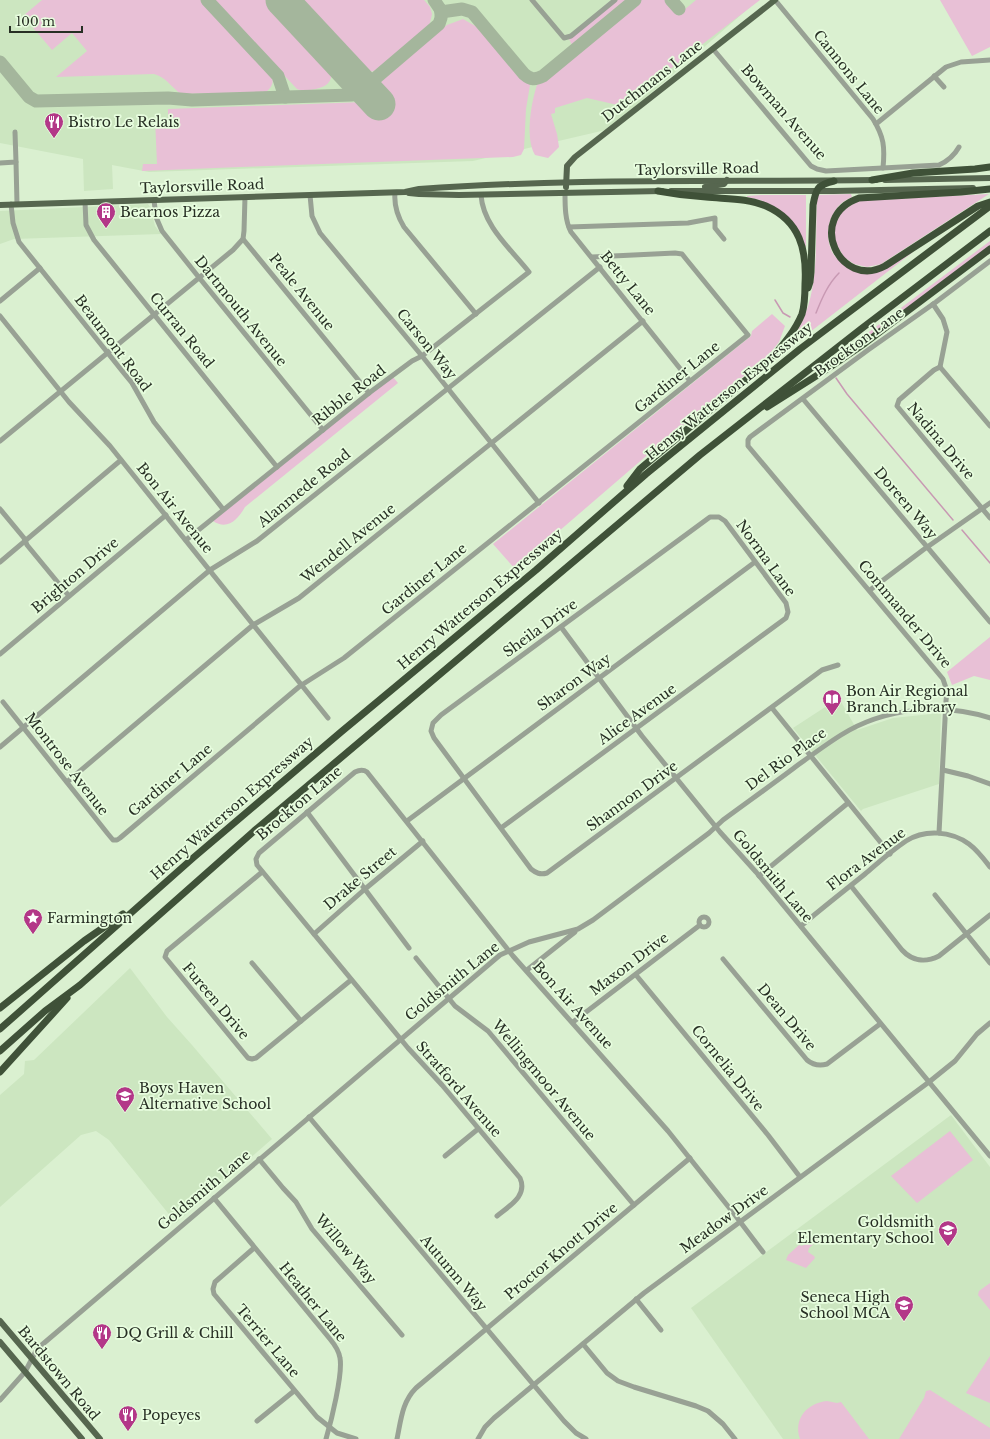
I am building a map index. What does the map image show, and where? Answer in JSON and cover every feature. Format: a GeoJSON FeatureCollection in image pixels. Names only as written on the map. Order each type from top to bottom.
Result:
{"type":"FeatureCollection","features":[{"type":"Feature","properties":{"kind":"highway"},"geometry":{"type":"LineString","coordinates":[[872,180],[913,173],[990,167]]}},
{"type":"Feature","properties":{"kind":"highway"},"geometry":{"type":"LineString","coordinates":[[804,296],[810,282],[813,205],[816,191],[822,185],[834,181]]}},
{"type":"Feature","properties":{"kind":"highway"},"geometry":{"type":"LineString","coordinates":[[990,188],[960,192],[859,198],[849,201],[837,213],[832,228],[834,249],[840,257],[851,266],[865,270],[878,269],[978,206],[990,202]]}},
{"type":"Feature","properties":{"kind":"highway"},"geometry":{"type":"LineString","coordinates":[[620,496],[640,469],[759,370],[777,352],[798,323],[804,306],[806,270],[803,248],[795,230],[781,215],[766,206],[754,202],[686,196],[658,191]]}},
{"type":"Feature","properties":{"kind":"highway","name":"Henry Watterson Expressway"},"geometry":{"type":"LineString","coordinates":[[0,1029],[146,898],[336,736],[536,570],[620,496],[788,359],[990,206]]}},
{"type":"Feature","properties":{"kind":"highway"},"geometry":{"type":"LineString","coordinates":[[0,1051],[45,1011],[80,985],[254,831],[738,425],[867,324],[990,231]]}},
{"type":"Feature","properties":{"kind":"highway"},"geometry":{"type":"LineString","coordinates":[[738,425],[830,367],[901,317],[990,249]]}},
{"type":"Feature","properties":{"kind":"highway"},"geometry":{"type":"LineString","coordinates":[[0,1008],[84,941],[146,898]]}},
{"type":"Feature","properties":{"kind":"highway"},"geometry":{"type":"LineString","coordinates":[[0,1072],[80,985]]}},
{"type":"Feature","properties":{"kind":"main road","name":"Dutchmans Lane"},"geometry":{"type":"LineString","coordinates":[[566,192],[567,166],[575,157],[775,0]]}},
{"type":"Feature","properties":{"kind":"main road","name":"Taylorsville Road"},"geometry":{"type":"LineString","coordinates":[[0,205],[395,193],[419,189],[464,186],[566,183],[990,178]]}},
{"type":"Feature","properties":{"kind":"main road"},"geometry":{"type":"LineString","coordinates":[[690,190],[722,185],[727,180]]}},
{"type":"Feature","properties":{"kind":"main road","name":"Taylorsville Road"},"geometry":{"type":"LineString","coordinates":[[405,192],[419,194],[481,195],[690,190],[816,191],[990,188]]}},
{"type":"Feature","properties":{"kind":"main road","name":"Bardstown Road"},"geometry":{"type":"LineString","coordinates":[[0,1321],[100,1439]]}},
{"type":"Feature","properties":{"kind":"main road","name":"Bardstown Road"},"geometry":{"type":"LineString","coordinates":[[0,1342],[82,1439]]}},
{"type":"Feature","properties":{"kind":"street"},"geometry":{"type":"LineString","coordinates":[[532,0],[564,38],[571,36],[615,0]]}},
{"type":"Feature","properties":{"kind":"street","name":"Cannons Lane"},"geometry":{"type":"LineString","coordinates":[[775,0],[870,114],[881,134],[884,146],[883,168]]}},
{"type":"Feature","properties":{"kind":"street","name":"Bowman Avenue"},"geometry":{"type":"LineString","coordinates":[[713,49],[812,166],[817,169],[826,171],[939,164],[949,160],[959,147]]}},
{"type":"Feature","properties":{"kind":"street"},"geometry":{"type":"LineString","coordinates":[[876,124],[946,67],[956,63],[990,60]]}},
{"type":"Feature","properties":{"kind":"street"},"geometry":{"type":"LineString","coordinates":[[934,76],[944,87]]}},
{"type":"Feature","properties":{"kind":"street","name":"Beaumont Road"},"geometry":{"type":"LineString","coordinates":[[15,132],[16,162],[12,221],[17,238],[132,383],[154,422],[224,509]]}},
{"type":"Feature","properties":{"kind":"street"},"geometry":{"type":"LineString","coordinates":[[0,163],[16,162]]}},
{"type":"Feature","properties":{"kind":"street"},"geometry":{"type":"LineString","coordinates":[[566,192],[568,227],[688,223],[715,218],[715,228],[724,240]]}},
{"type":"Feature","properties":{"kind":"street"},"geometry":{"type":"LineString","coordinates":[[395,193],[397,210],[404,227],[476,314]]}},
{"type":"Feature","properties":{"kind":"street","name":"Carson Way"},"geometry":{"type":"LineString","coordinates":[[310,195],[312,216],[320,233],[422,356],[539,502]]}},
{"type":"Feature","properties":{"kind":"street","name":"Ribble Road"},"geometry":{"type":"LineString","coordinates":[[186,540],[369,393],[412,361],[422,356],[529,272],[491,224],[483,208],[481,195]]}},
{"type":"Feature","properties":{"kind":"street"},"geometry":{"type":"LineString","coordinates":[[0,441],[223,260],[243,239],[245,197]]}},
{"type":"Feature","properties":{"kind":"street","name":"Dartmouth Avenue"},"geometry":{"type":"LineString","coordinates":[[154,200],[156,217],[159,226],[199,278],[323,430]]}},
{"type":"Feature","properties":{"kind":"street","name":"Curran Road"},"geometry":{"type":"LineString","coordinates":[[85,202],[85,217],[89,232],[277,467]]}},
{"type":"Feature","properties":{"kind":"street","name":"Betty Lane"},"geometry":{"type":"LineString","coordinates":[[568,227],[690,381]]}},
{"type":"Feature","properties":{"kind":"street","name":"Peale Avenue"},"geometry":{"type":"LineString","coordinates":[[243,239],[369,393]]}},
{"type":"Feature","properties":{"kind":"street","name":"Gardiner Lane"},"geometry":{"type":"LineString","coordinates":[[114,840],[120,838],[302,685],[344,658],[748,335],[682,254],[592,256]]}},
{"type":"Feature","properties":{"kind":"street","name":"Brockton Lane"},"geometry":{"type":"LineString","coordinates":[[748,446],[748,440],[750,437],[990,261]]}},
{"type":"Feature","properties":{"kind":"street","name":"Alanmede Road"},"geometry":{"type":"LineString","coordinates":[[0,747],[210,570],[257,541],[600,267]]}},
{"type":"Feature","properties":{"kind":"street"},"geometry":{"type":"LineString","coordinates":[[0,302],[40,268]]}},
{"type":"Feature","properties":{"kind":"street"},"geometry":{"type":"LineString","coordinates":[[932,304],[943,319],[947,332],[940,367],[990,426]]}},
{"type":"Feature","properties":{"kind":"street","name":"Bon Air Avenue"},"geometry":{"type":"LineString","coordinates":[[0,316],[61,391],[121,460],[166,515],[328,718]]}},
{"type":"Feature","properties":{"kind":"street","name":"Wendell Avenue"},"geometry":{"type":"LineString","coordinates":[[67,782],[253,625],[299,598],[643,321]]}},
{"type":"Feature","properties":{"kind":"street","name":"Nadina Drive"},"geometry":{"type":"LineString","coordinates":[[940,367],[934,370],[899,400],[897,406],[990,518]]}},
{"type":"Feature","properties":{"kind":"street","name":"Doreen Way"},"geometry":{"type":"LineString","coordinates":[[803,398],[990,622]]}},
{"type":"Feature","properties":{"kind":"street","name":"Commander Drive"},"geometry":{"type":"LineString","coordinates":[[748,446],[943,679],[946,691],[946,710],[940,833]]}},
{"type":"Feature","properties":{"kind":"street"},"geometry":{"type":"LineString","coordinates":[[0,562],[121,460]]}},
{"type":"Feature","properties":{"kind":"street"},"geometry":{"type":"LineString","coordinates":[[870,590],[927,547],[990,503]]}},
{"type":"Feature","properties":{"kind":"street"},"geometry":{"type":"LineString","coordinates":[[0,509],[27,545],[69,596]]}},
{"type":"Feature","properties":{"kind":"street","name":"Brighton Drive"},"geometry":{"type":"LineString","coordinates":[[0,654],[166,515]]}},
{"type":"Feature","properties":{"kind":"street","name":"Sheila Drive"},"geometry":{"type":"LineString","coordinates":[[464,778],[432,734],[431,728],[433,723],[441,715],[710,517],[716,517]]}},
{"type":"Feature","properties":{"kind":"street","name":"Norma Lane"},"geometry":{"type":"LineString","coordinates":[[716,517],[725,521],[786,603],[788,612],[786,618]]}},
{"type":"Feature","properties":{"kind":"street","name":"Sharon Way"},"geometry":{"type":"LineString","coordinates":[[407,821],[755,562]]}},
{"type":"Feature","properties":{"kind":"street","name":"Alice Avenue"},"geometry":{"type":"LineString","coordinates":[[502,828],[786,618]]}},
{"type":"Feature","properties":{"kind":"street"},"geometry":{"type":"LineString","coordinates":[[561,627],[637,729],[716,826]]}},
{"type":"Feature","properties":{"kind":"street","name":"Shannon Drive"},"geometry":{"type":"LineString","coordinates":[[464,778],[531,869],[536,873],[544,874],[553,869],[822,670],[838,664]]}},
{"type":"Feature","properties":{"kind":"street","name":"Montrose Avenue"},"geometry":{"type":"LineString","coordinates":[[2,702],[114,840]]}},
{"type":"Feature","properties":{"kind":"street"},"geometry":{"type":"LineString","coordinates":[[772,708],[890,854]]}},
{"type":"Feature","properties":{"kind":"street","name":"Del Rio Place"},"geometry":{"type":"LineString","coordinates":[[716,826],[810,756],[841,735],[876,719],[907,711],[929,710],[946,710],[971,713],[990,718]]}},
{"type":"Feature","properties":{"kind":"street","name":"Brockton Lane"},"geometry":{"type":"LineString","coordinates":[[257,866],[256,859],[259,853],[355,772],[362,770],[367,772]]}},
{"type":"Feature","properties":{"kind":"street"},"geometry":{"type":"LineString","coordinates":[[943,770],[976,778],[990,784]]}},
{"type":"Feature","properties":{"kind":"street","name":"Bon Air Avenue"},"geometry":{"type":"LineString","coordinates":[[367,772],[509,950],[655,1115],[763,1252]]}},
{"type":"Feature","properties":{"kind":"street"},"geometry":{"type":"LineString","coordinates":[[759,876],[848,803]]}},
{"type":"Feature","properties":{"kind":"street"},"geometry":{"type":"LineString","coordinates":[[307,812],[409,948]]}},
{"type":"Feature","properties":{"kind":"street","name":"Goldsmith Lane"},"geometry":{"type":"LineString","coordinates":[[0,1400],[25,1372],[31,1358],[42,1344],[500,955],[529,942],[578,929],[607,910],[709,833],[716,826],[801,926],[990,1156]]}},
{"type":"Feature","properties":{"kind":"street","name":"Flora Avenue"},"geometry":{"type":"LineString","coordinates":[[801,926],[905,842],[917,836],[940,833],[955,836],[974,848],[990,867]]}},
{"type":"Feature","properties":{"kind":"street","name":"Drake Street"},"geometry":{"type":"LineString","coordinates":[[314,934],[423,841]]}},
{"type":"Feature","properties":{"kind":"street","name":"Stratford Avenue"},"geometry":{"type":"LineString","coordinates":[[257,866],[351,980],[520,1178],[522,1191],[519,1197],[497,1216]]}},
{"type":"Feature","properties":{"kind":"street","name":"Fureen Drive"},"geometry":{"type":"LineString","coordinates":[[262,872],[167,951],[165,957],[248,1058],[256,1058],[351,980]]}},
{"type":"Feature","properties":{"kind":"street"},"geometry":{"type":"LineString","coordinates":[[850,886],[902,950],[912,958],[925,960],[934,959],[990,915]]}},
{"type":"Feature","properties":{"kind":"street"},"geometry":{"type":"LineString","coordinates":[[935,895],[990,963]]}},
{"type":"Feature","properties":{"kind":"street","name":"Maxon Drive"},"geometry":{"type":"LineString","coordinates":[[573,1022],[700,925]]}},
{"type":"Feature","properties":{"kind":"street"},"geometry":{"type":"LineString","coordinates":[[527,970],[578,929]]}},
{"type":"Feature","properties":{"kind":"street","name":"Wellingmoor Avenue"},"geometry":{"type":"LineString","coordinates":[[416,958],[458,1008],[488,1031],[634,1205]]}},
{"type":"Feature","properties":{"kind":"street","name":"Dean Drive"},"geometry":{"type":"LineString","coordinates":[[724,959],[807,1060],[812,1064],[827,1064],[880,1024]]}},
{"type":"Feature","properties":{"kind":"street"},"geometry":{"type":"LineString","coordinates":[[252,962],[301,1021]]}},
{"type":"Feature","properties":{"kind":"street","name":"Cornelia Drive"},"geometry":{"type":"LineString","coordinates":[[636,975],[768,1135],[800,1177]]}},
{"type":"Feature","properties":{"kind":"street","name":"Meadow Drive"},"geometry":{"type":"LineString","coordinates":[[478,1439],[489,1423],[636,1299],[929,1082],[955,1061],[977,1034],[990,1023]]}},
{"type":"Feature","properties":{"kind":"street","name":"Autumn Way"},"geometry":{"type":"LineString","coordinates":[[309,1117],[570,1427],[586,1439]]}},
{"type":"Feature","properties":{"kind":"street"},"geometry":{"type":"LineString","coordinates":[[445,1156],[478,1129]]}},
{"type":"Feature","properties":{"kind":"street","name":"Proctor Knott Drive"},"geometry":{"type":"LineString","coordinates":[[397,1439],[404,1404],[410,1394],[690,1158]]}},
{"type":"Feature","properties":{"kind":"street","name":"Willow Way"},"geometry":{"type":"LineString","coordinates":[[260,1159],[282,1188],[296,1202],[312,1229],[402,1335]]}},
{"type":"Feature","properties":{"kind":"street","name":"Heather Lane"},"geometry":{"type":"LineString","coordinates":[[214,1198],[337,1348],[341,1370],[326,1439]]}},
{"type":"Feature","properties":{"kind":"street","name":"Terrier Lane"},"geometry":{"type":"LineString","coordinates":[[254,1248],[215,1282],[213,1292],[317,1417],[337,1432],[356,1439]]}},
{"type":"Feature","properties":{"kind":"street"},"geometry":{"type":"LineString","coordinates":[[636,1299],[661,1330]]}},
{"type":"Feature","properties":{"kind":"street"},"geometry":{"type":"LineString","coordinates":[[583,1344],[607,1373],[618,1381],[708,1411],[723,1424],[735,1439]]}},
{"type":"Feature","properties":{"kind":"street"},"geometry":{"type":"LineString","coordinates":[[257,1421],[294,1391]]}},
{"type":"Feature","properties":{"kind":"shaded area"},"geometry":{"type":"Polygon","coordinates":[[[0,0],[758,0],[610,129],[473,161],[149,172],[112,165],[113,189],[84,191],[83,159],[0,143],[0,0]]]}},
{"type":"Feature","properties":{"kind":"shaded area"},"geometry":{"type":"Polygon","coordinates":[[[42,0],[202,0],[268,70],[273,81],[271,87],[266,92],[181,94],[165,80],[154,74],[56,77],[87,51],[72,33],[52,50],[23,16],[42,0]]]}},
{"type":"Feature","properties":{"kind":"shaded area"},"geometry":{"type":"Polygon","coordinates":[[[215,0],[268,0],[329,65],[331,76],[328,83],[321,88],[316,89],[305,91],[297,89],[215,0]]]}},
{"type":"Feature","properties":{"kind":"shaded area"},"geometry":{"type":"Polygon","coordinates":[[[292,0],[424,0],[430,7],[432,14],[429,27],[374,71],[367,72],[356,68],[292,0]]]}},
{"type":"Feature","properties":{"kind":"shaded area"},"geometry":{"type":"Polygon","coordinates":[[[617,0],[627,0],[572,45],[569,39],[617,0]]]}},
{"type":"Feature","properties":{"kind":"shaded area"},"geometry":{"type":"Polygon","coordinates":[[[641,0],[666,0],[678,15],[696,0],[760,0],[622,106],[587,98],[555,108],[555,113],[551,114],[559,147],[548,158],[535,155],[530,139],[530,120],[537,85],[641,0]]]}},
{"type":"Feature","properties":{"kind":"shaded area"},"geometry":{"type":"Polygon","coordinates":[[[940,0],[990,0],[990,47],[972,56],[940,0]]]}},
{"type":"Feature","properties":{"kind":"shaded area"},"geometry":{"type":"Polygon","coordinates":[[[463,19],[477,27],[530,85],[526,109],[524,149],[521,155],[513,157],[142,171],[143,164],[157,164],[155,119],[168,118],[168,109],[365,102],[373,109],[385,98],[379,88],[384,78],[447,25],[463,19]]]}},
{"type":"Feature","properties":{"kind":"shaded area"},"geometry":{"type":"Polygon","coordinates":[[[851,194],[852,197],[842,202],[829,223],[829,245],[836,257],[841,262],[860,272],[913,252],[783,353],[782,352],[802,322],[812,292],[816,260],[817,195],[851,194]]]}},
{"type":"Feature","properties":{"kind":"shaded area"},"geometry":{"type":"Polygon","coordinates":[[[989,194],[881,264],[867,267],[854,264],[844,257],[835,242],[834,227],[842,211],[858,201],[989,194]]]}},
{"type":"Feature","properties":{"kind":"shaded area"},"geometry":{"type":"Polygon","coordinates":[[[761,195],[806,195],[806,247],[777,208],[760,200],[747,197],[761,195]]]}},
{"type":"Feature","properties":{"kind":"shaded area"},"geometry":{"type":"Polygon","coordinates":[[[148,204],[151,208],[155,226],[161,234],[14,239],[0,244],[0,211],[148,204]]]}},
{"type":"Feature","properties":{"kind":"shaded area"},"geometry":{"type":"Polygon","coordinates":[[[990,241],[990,246],[837,359],[857,341],[990,241]]]}},
{"type":"Feature","properties":{"kind":"shaded area"},"geometry":{"type":"Polygon","coordinates":[[[772,314],[785,326],[779,342],[767,357],[666,439],[515,569],[493,544],[751,336],[752,331],[772,314]]]}},
{"type":"Feature","properties":{"kind":"shaded area"},"geometry":{"type":"Polygon","coordinates":[[[393,377],[398,383],[245,507],[236,519],[223,525],[213,521],[358,404],[393,377]]]}},
{"type":"Feature","properties":{"kind":"shaded area"},"geometry":{"type":"Polygon","coordinates":[[[990,637],[990,680],[974,676],[952,685],[947,672],[990,637]]]}},
{"type":"Feature","properties":{"kind":"shaded area"},"geometry":{"type":"Polygon","coordinates":[[[839,698],[857,730],[893,718],[941,713],[939,784],[863,809],[861,811],[793,728],[839,698]]]}},
{"type":"Feature","properties":{"kind":"shaded area","name":"Boys Haven Alternative School"},"geometry":{"type":"Polygon","coordinates":[[[130,968],[167,1017],[272,1139],[176,1223],[109,1140],[96,1131],[81,1135],[0,1207],[0,1095],[24,1074],[25,1061],[34,1060],[130,968]]]}},
{"type":"Feature","properties":{"kind":"shaded area"},"geometry":{"type":"Polygon","coordinates":[[[951,1115],[990,1167],[990,1439],[783,1439],[691,1308],[951,1115]]]}},
{"type":"Feature","properties":{"kind":"shaded area"},"geometry":{"type":"Polygon","coordinates":[[[950,1131],[973,1160],[917,1203],[891,1176],[950,1131]]]}},
{"type":"Feature","properties":{"kind":"shaded area"},"geometry":{"type":"Polygon","coordinates":[[[816,1236],[819,1239],[809,1248],[808,1252],[815,1258],[806,1268],[786,1260],[788,1255],[799,1245],[802,1246],[816,1236]]]}},
{"type":"Feature","properties":{"kind":"shaded area"},"geometry":{"type":"Polygon","coordinates":[[[990,1283],[990,1310],[978,1295],[979,1291],[990,1283]]]}},
{"type":"Feature","properties":{"kind":"shaded area"},"geometry":{"type":"Polygon","coordinates":[[[990,1356],[990,1403],[966,1393],[990,1356]]]}},
{"type":"Feature","properties":{"kind":"shaded area"},"geometry":{"type":"Polygon","coordinates":[[[930,1390],[990,1428],[990,1439],[899,1439],[924,1398],[926,1391],[930,1390]]]}},
{"type":"Feature","properties":{"kind":"shaded area"},"geometry":{"type":"Polygon","coordinates":[[[827,1401],[837,1403],[841,1402],[869,1439],[800,1439],[798,1425],[803,1413],[813,1405],[827,1401]]]}},
{"type":"Feature","properties":{"kind":"waterway"},"geometry":{"type":"LineString","coordinates":[[816,313],[828,287],[839,273]]}},
{"type":"Feature","properties":{"kind":"waterway"},"geometry":{"type":"LineString","coordinates":[[775,300],[783,313],[790,317]]}},
{"type":"Feature","properties":{"kind":"waterway"},"geometry":{"type":"LineString","coordinates":[[836,378],[847,394],[953,520]]}},
{"type":"Feature","properties":{"kind":"waterway"},"geometry":{"type":"LineString","coordinates":[[962,530],[990,563]]}},
{"type":"Feature","properties":{"kind":"taxiway"},"geometry":{"type":"LineString","coordinates":[[207,0],[278,76],[285,97]]}},
{"type":"Feature","properties":{"kind":"taxiway"},"geometry":{"type":"LineString","coordinates":[[434,0],[441,12],[462,9],[472,12],[524,74],[533,79],[543,76],[635,0]]}},
{"type":"Feature","properties":{"kind":"taxiway"},"geometry":{"type":"LineString","coordinates":[[671,0],[679,9]]}},
{"type":"Feature","properties":{"kind":"taxiway"},"geometry":{"type":"LineString","coordinates":[[0,62],[29,97],[36,101],[168,98],[192,100],[352,95],[364,88],[439,24],[441,12]]}},
{"type":"Feature","properties":{"kind":"runway"},"geometry":{"type":"LineString","coordinates":[[282,0],[379,104]]}},
{"type":"Feature","properties":{"kind":"place","name":"Bistro Le Relais"},"geometry":{"type":"Point","coordinates":[54,139]}},
{"type":"Feature","properties":{"kind":"place","name":"Bearnos Pizza"},"geometry":{"type":"Point","coordinates":[106,229]}},
{"type":"Feature","properties":{"kind":"place","name":"Bon Air Regional Branch Library"},"geometry":{"type":"Point","coordinates":[832,716]}},
{"type":"Feature","properties":{"kind":"place","name":"Farmington"},"geometry":{"type":"Point","coordinates":[33,935]}},
{"type":"Feature","properties":{"kind":"place","name":"Boys Haven Alternative School"},"geometry":{"type":"Point","coordinates":[125,1113]}},
{"type":"Feature","properties":{"kind":"place","name":"Goldsmith Elementary School"},"geometry":{"type":"Point","coordinates":[948,1247]}},
{"type":"Feature","properties":{"kind":"place","name":"Seneca High School MCA"},"geometry":{"type":"Point","coordinates":[904,1322]}},
{"type":"Feature","properties":{"kind":"place","name":"DQ Grill & Chill"},"geometry":{"type":"Point","coordinates":[102,1350]}},
{"type":"Feature","properties":{"kind":"place","name":"Popeyes"},"geometry":{"type":"Point","coordinates":[128,1432]}}]}
